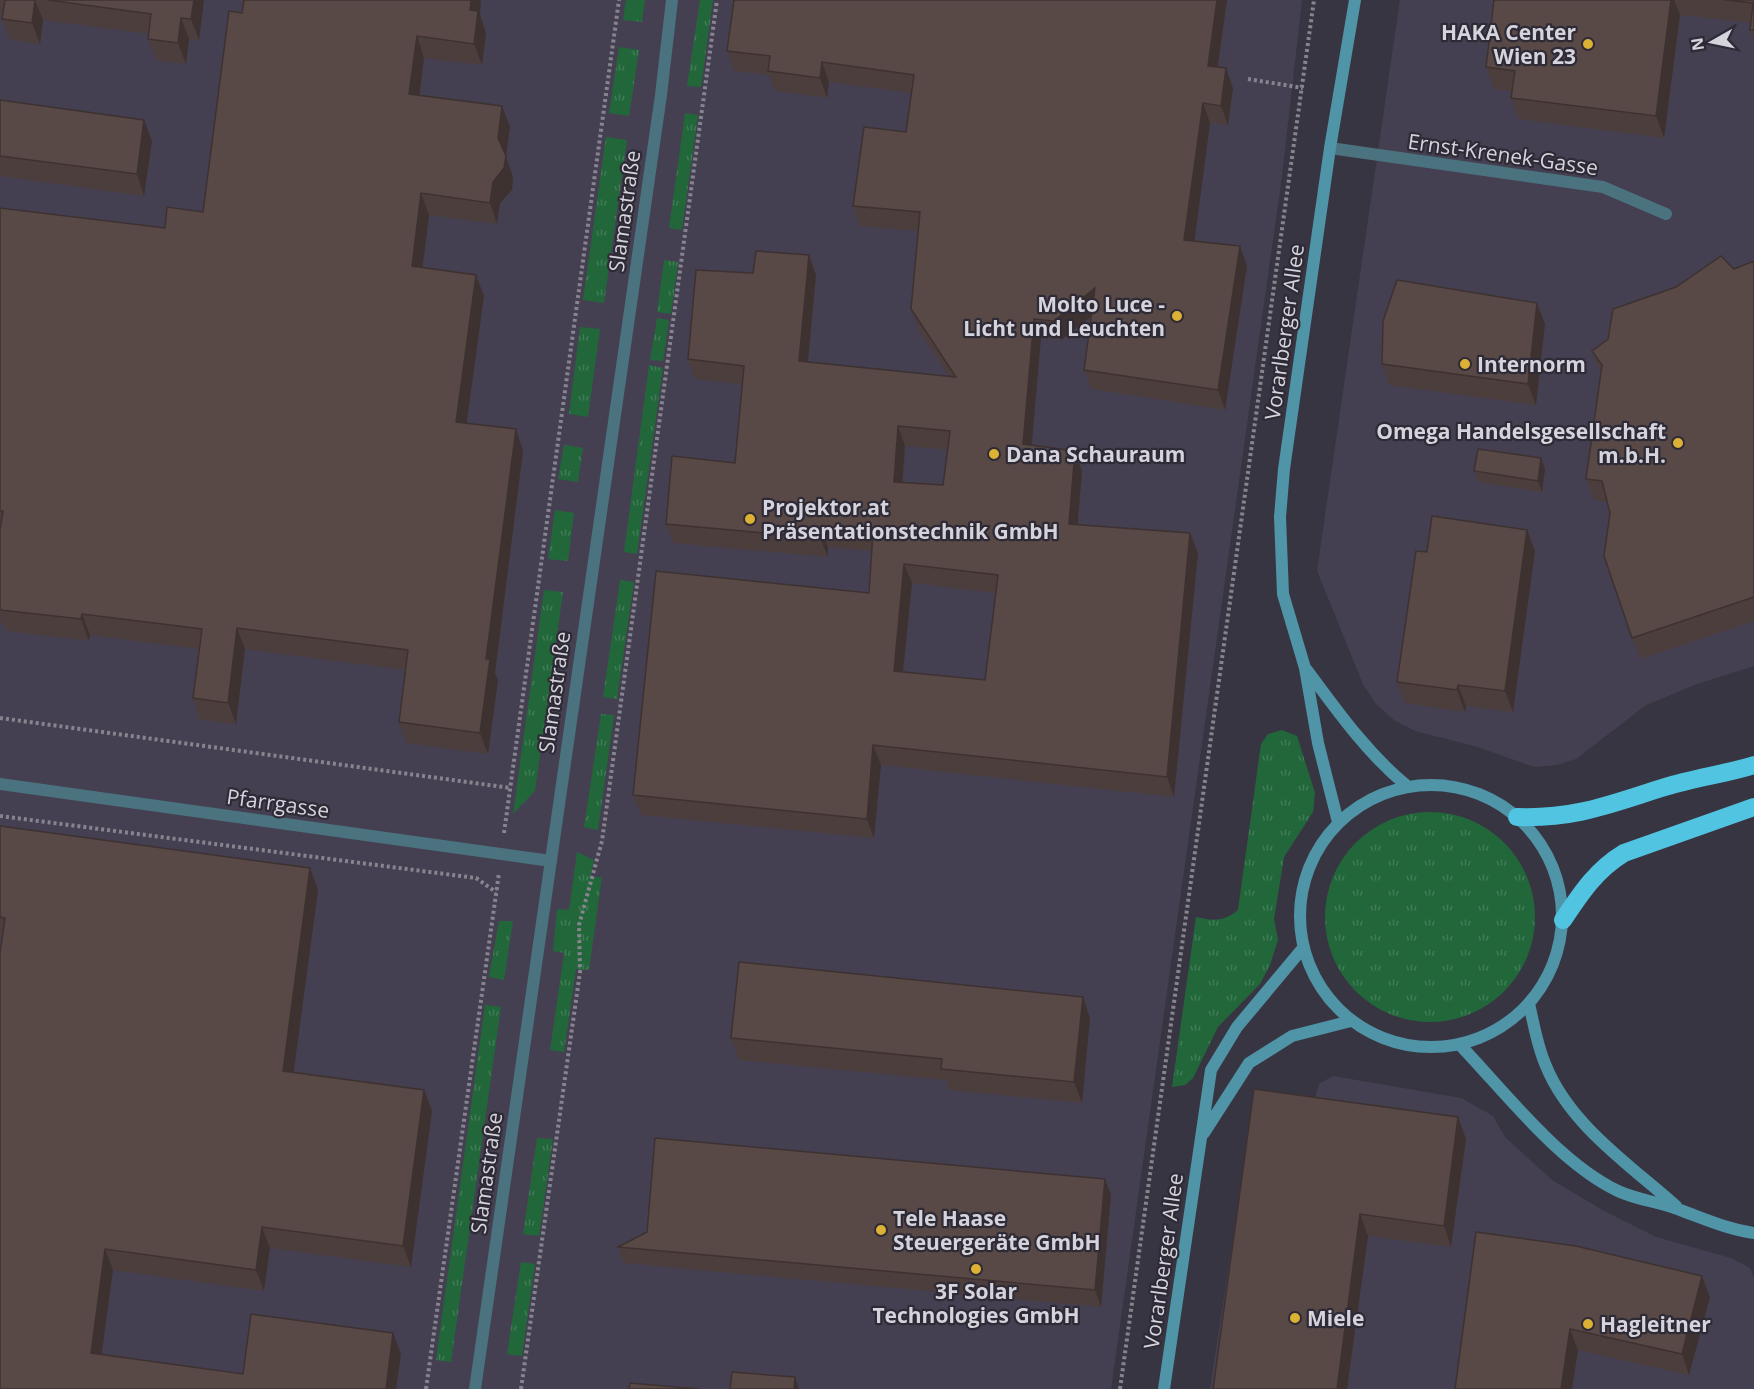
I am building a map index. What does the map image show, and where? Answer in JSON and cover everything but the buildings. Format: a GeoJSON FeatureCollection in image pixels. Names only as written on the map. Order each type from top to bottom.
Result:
{"type":"FeatureCollection","features":[{"type":"Feature","properties":{"kind":"highway"},"geometry":{"type":"LineString","coordinates":[[1517,816],[1554,817],[1583,813],[1667,786],[1754,765]]}},
{"type":"Feature","properties":{"kind":"highway"},"geometry":{"type":"LineString","coordinates":[[1563,920],[1588,882],[1608,863],[1624,853],[1754,807]]}},
{"type":"Feature","properties":{"kind":"main road","name":"Vorarlberger Allee"},"geometry":{"type":"LineString","coordinates":[[1338,822],[1318,743],[1305,668],[1283,594],[1280,517],[1284,469],[1330,148],[1355,0]]}},
{"type":"Feature","properties":{"kind":"main road","name":"Vorarlberger Allee"},"geometry":{"type":"LineString","coordinates":[[1305,668],[1355,735],[1381,764],[1407,786]]}},
{"type":"Feature","properties":{"kind":"main road"},"geometry":{"type":"LineString","coordinates":[[1445,785],[1464,790],[1482,795],[1517,816],[1545,851],[1559,884],[1563,920],[1553,967],[1529,1004],[1495,1031],[1460,1045],[1418,1047],[1378,1037],[1351,1021],[1317,982],[1303,948],[1300,904],[1311,861],[1338,822],[1371,798],[1407,786],[1445,785]]}},
{"type":"Feature","properties":{"kind":"main road","name":"Vorarlberger Allee"},"geometry":{"type":"LineString","coordinates":[[1164,1389],[1211,1070],[1237,1027],[1303,948]]}},
{"type":"Feature","properties":{"kind":"main road"},"geometry":{"type":"LineString","coordinates":[[1529,1004],[1545,1066],[1558,1090],[1594,1134],[1679,1209]]}},
{"type":"Feature","properties":{"kind":"main road","name":"Vorarlberger Allee"},"geometry":{"type":"LineString","coordinates":[[1201,1139],[1249,1063],[1292,1036],[1351,1021]]}},
{"type":"Feature","properties":{"kind":"main road"},"geometry":{"type":"LineString","coordinates":[[1460,1045],[1518,1108],[1572,1160],[1618,1191],[1679,1209],[1720,1226],[1754,1233]]}},
{"type":"Feature","properties":{"kind":"street","name":"Slamastraße"},"geometry":{"type":"LineString","coordinates":[[475,1389],[661,94],[672,0]]}},
{"type":"Feature","properties":{"kind":"street","name":"Ernst-Krenek-Gasse"},"geometry":{"type":"LineString","coordinates":[[1330,148],[1603,188],[1666,214]]}},
{"type":"Feature","properties":{"kind":"street","name":"Pfarrgasse"},"geometry":{"type":"LineString","coordinates":[[0,784],[551,861]]}},
{"type":"Feature","properties":{"kind":"path"},"geometry":{"type":"LineString","coordinates":[[426,1389],[511,788],[618,0]]}},
{"type":"Feature","properties":{"kind":"path"},"geometry":{"type":"LineString","coordinates":[[521,1389],[580,972],[579,925],[602,841],[717,0]]}},
{"type":"Feature","properties":{"kind":"path"},"geometry":{"type":"LineString","coordinates":[[1120,1389],[1314,0]]}},
{"type":"Feature","properties":{"kind":"path"},"geometry":{"type":"LineString","coordinates":[[1248,79],[1303,88]]}},
{"type":"Feature","properties":{"kind":"path"},"geometry":{"type":"LineString","coordinates":[[0,718],[511,788]]}},
{"type":"Feature","properties":{"kind":"path"},"geometry":{"type":"LineString","coordinates":[[0,816],[476,878],[496,892]]}},
{"type":"Feature","properties":{"kind":"shaded area"},"geometry":{"type":"Polygon","coordinates":[[[0,0],[1302,0],[1282,176],[1111,1389],[0,1389],[0,0]]]}},
{"type":"Feature","properties":{"kind":"shaded area"},"geometry":{"type":"Polygon","coordinates":[[[1400,0],[1754,0],[1754,666],[1697,684],[1646,705],[1576,759],[1557,765],[1534,767],[1478,747],[1415,731],[1394,720],[1376,704],[1363,684],[1317,571],[1400,0]]]}},
{"type":"Feature","properties":{"kind":"shaded area"},"geometry":{"type":"Polygon","coordinates":[[[1333,1076],[1461,1098],[1493,1116],[1505,1137],[1552,1180],[1604,1211],[1656,1237],[1731,1258],[1750,1268],[1754,1278],[1754,1389],[1210,1389],[1255,1093],[1315,1099],[1319,1084],[1333,1076]]]}},
{"type":"Feature","properties":{"kind":"green space"},"geometry":{"type":"Polygon","coordinates":[[[626,0],[645,0],[642,22],[623,20],[626,0]]]}},
{"type":"Feature","properties":{"kind":"green space"},"geometry":{"type":"Polygon","coordinates":[[[700,0],[713,0],[701,87],[687,86],[700,0]]]}},
{"type":"Feature","properties":{"kind":"green space"},"geometry":{"type":"Polygon","coordinates":[[[619,47],[639,50],[629,116],[609,113],[619,47]]]}},
{"type":"Feature","properties":{"kind":"green space"},"geometry":{"type":"Polygon","coordinates":[[[685,113],[698,115],[682,230],[669,228],[685,113]]]}},
{"type":"Feature","properties":{"kind":"green space"},"geometry":{"type":"Polygon","coordinates":[[[606,137],[627,140],[604,303],[583,300],[606,137]]]}},
{"type":"Feature","properties":{"kind":"green space"},"geometry":{"type":"Polygon","coordinates":[[[664,260],[678,262],[671,314],[657,312],[664,260]]]}},
{"type":"Feature","properties":{"kind":"green space"},"geometry":{"type":"Polygon","coordinates":[[[657,318],[669,320],[663,361],[650,360],[657,318]]]}},
{"type":"Feature","properties":{"kind":"green space"},"geometry":{"type":"Polygon","coordinates":[[[580,327],[600,329],[588,417],[569,414],[580,327]]]}},
{"type":"Feature","properties":{"kind":"green space"},"geometry":{"type":"Polygon","coordinates":[[[649,365],[663,368],[637,554],[624,552],[649,365]]]}},
{"type":"Feature","properties":{"kind":"green space"},"geometry":{"type":"Polygon","coordinates":[[[564,445],[583,448],[578,482],[558,479],[564,445]]]}},
{"type":"Feature","properties":{"kind":"green space"},"geometry":{"type":"Polygon","coordinates":[[[555,510],[574,513],[568,561],[548,559],[555,510]]]}},
{"type":"Feature","properties":{"kind":"green space"},"geometry":{"type":"Polygon","coordinates":[[[620,580],[634,582],[617,699],[603,697],[620,580]]]}},
{"type":"Feature","properties":{"kind":"green space"},"geometry":{"type":"Polygon","coordinates":[[[544,590],[563,592],[535,791],[513,814],[544,590]]]}},
{"type":"Feature","properties":{"kind":"green space"},"geometry":{"type":"Polygon","coordinates":[[[601,714],[614,715],[598,830],[584,827],[601,714]]]}},
{"type":"Feature","properties":{"kind":"green space"},"geometry":{"type":"Polygon","coordinates":[[[1282,730],[1297,736],[1315,793],[1313,812],[1284,857],[1274,919],[1278,940],[1270,965],[1260,984],[1218,1027],[1193,1078],[1185,1085],[1172,1087],[1196,917],[1218,920],[1238,910],[1261,744],[1268,734],[1282,730]]]}},
{"type":"Feature","properties":{"kind":"green space"},"geometry":{"type":"Polygon","coordinates":[[[1430,812],[1450,814],[1470,820],[1488,830],[1504,843],[1517,859],[1527,877],[1533,897],[1535,917],[1533,937],[1527,957],[1517,975],[1504,991],[1488,1004],[1470,1014],[1450,1020],[1430,1022],[1410,1020],[1390,1014],[1372,1004],[1356,991],[1343,975],[1333,957],[1327,937],[1325,917],[1327,897],[1333,877],[1343,859],[1356,843],[1372,830],[1390,820],[1410,814],[1430,812]]]}},
{"type":"Feature","properties":{"kind":"green space"},"geometry":{"type":"Polygon","coordinates":[[[577,852],[594,860],[590,877],[602,877],[589,970],[576,969],[564,1052],[550,1050],[564,953],[553,951],[557,909],[569,910],[577,852]]]}},
{"type":"Feature","properties":{"kind":"green space"},"geometry":{"type":"Polygon","coordinates":[[[499,921],[513,921],[504,980],[489,977],[499,921]]]}},
{"type":"Feature","properties":{"kind":"green space"},"geometry":{"type":"Polygon","coordinates":[[[485,1005],[501,1007],[451,1362],[436,1360],[485,1005]]]}},
{"type":"Feature","properties":{"kind":"green space"},"geometry":{"type":"Polygon","coordinates":[[[537,1138],[553,1139],[539,1236],[523,1234],[537,1138]]]}},
{"type":"Feature","properties":{"kind":"green space"},"geometry":{"type":"Polygon","coordinates":[[[521,1262],[535,1264],[522,1356],[507,1354],[521,1262]]]}},
{"type":"Feature","properties":{"kind":"place","name":"HAKA Center Wien 23"},"geometry":{"type":"Point","coordinates":[1588,44]}},
{"type":"Feature","properties":{"kind":"place","name":"Molto Luce - Licht und Leuchten"},"geometry":{"type":"Point","coordinates":[1177,316]}},
{"type":"Feature","properties":{"kind":"place","name":"Internorm"},"geometry":{"type":"Point","coordinates":[1465,364]}},
{"type":"Feature","properties":{"kind":"place","name":"Omega Handelsgesellschaft m.b.H."},"geometry":{"type":"Point","coordinates":[1678,443]}},
{"type":"Feature","properties":{"kind":"place","name":"Dana Schauraum"},"geometry":{"type":"Point","coordinates":[994,454]}},
{"type":"Feature","properties":{"kind":"place","name":"Projektor.at Präsentationstechnik GmbH"},"geometry":{"type":"Point","coordinates":[750,519]}},
{"type":"Feature","properties":{"kind":"place","name":"Tele Haase Steuergeräte GmbH"},"geometry":{"type":"Point","coordinates":[881,1230]}},
{"type":"Feature","properties":{"kind":"place","name":"3F Solar Technologies GmbH"},"geometry":{"type":"Point","coordinates":[976,1269]}},
{"type":"Feature","properties":{"kind":"place","name":"Miele"},"geometry":{"type":"Point","coordinates":[1295,1318]}},
{"type":"Feature","properties":{"kind":"place","name":"Hagleitner"},"geometry":{"type":"Point","coordinates":[1588,1324]}}]}
